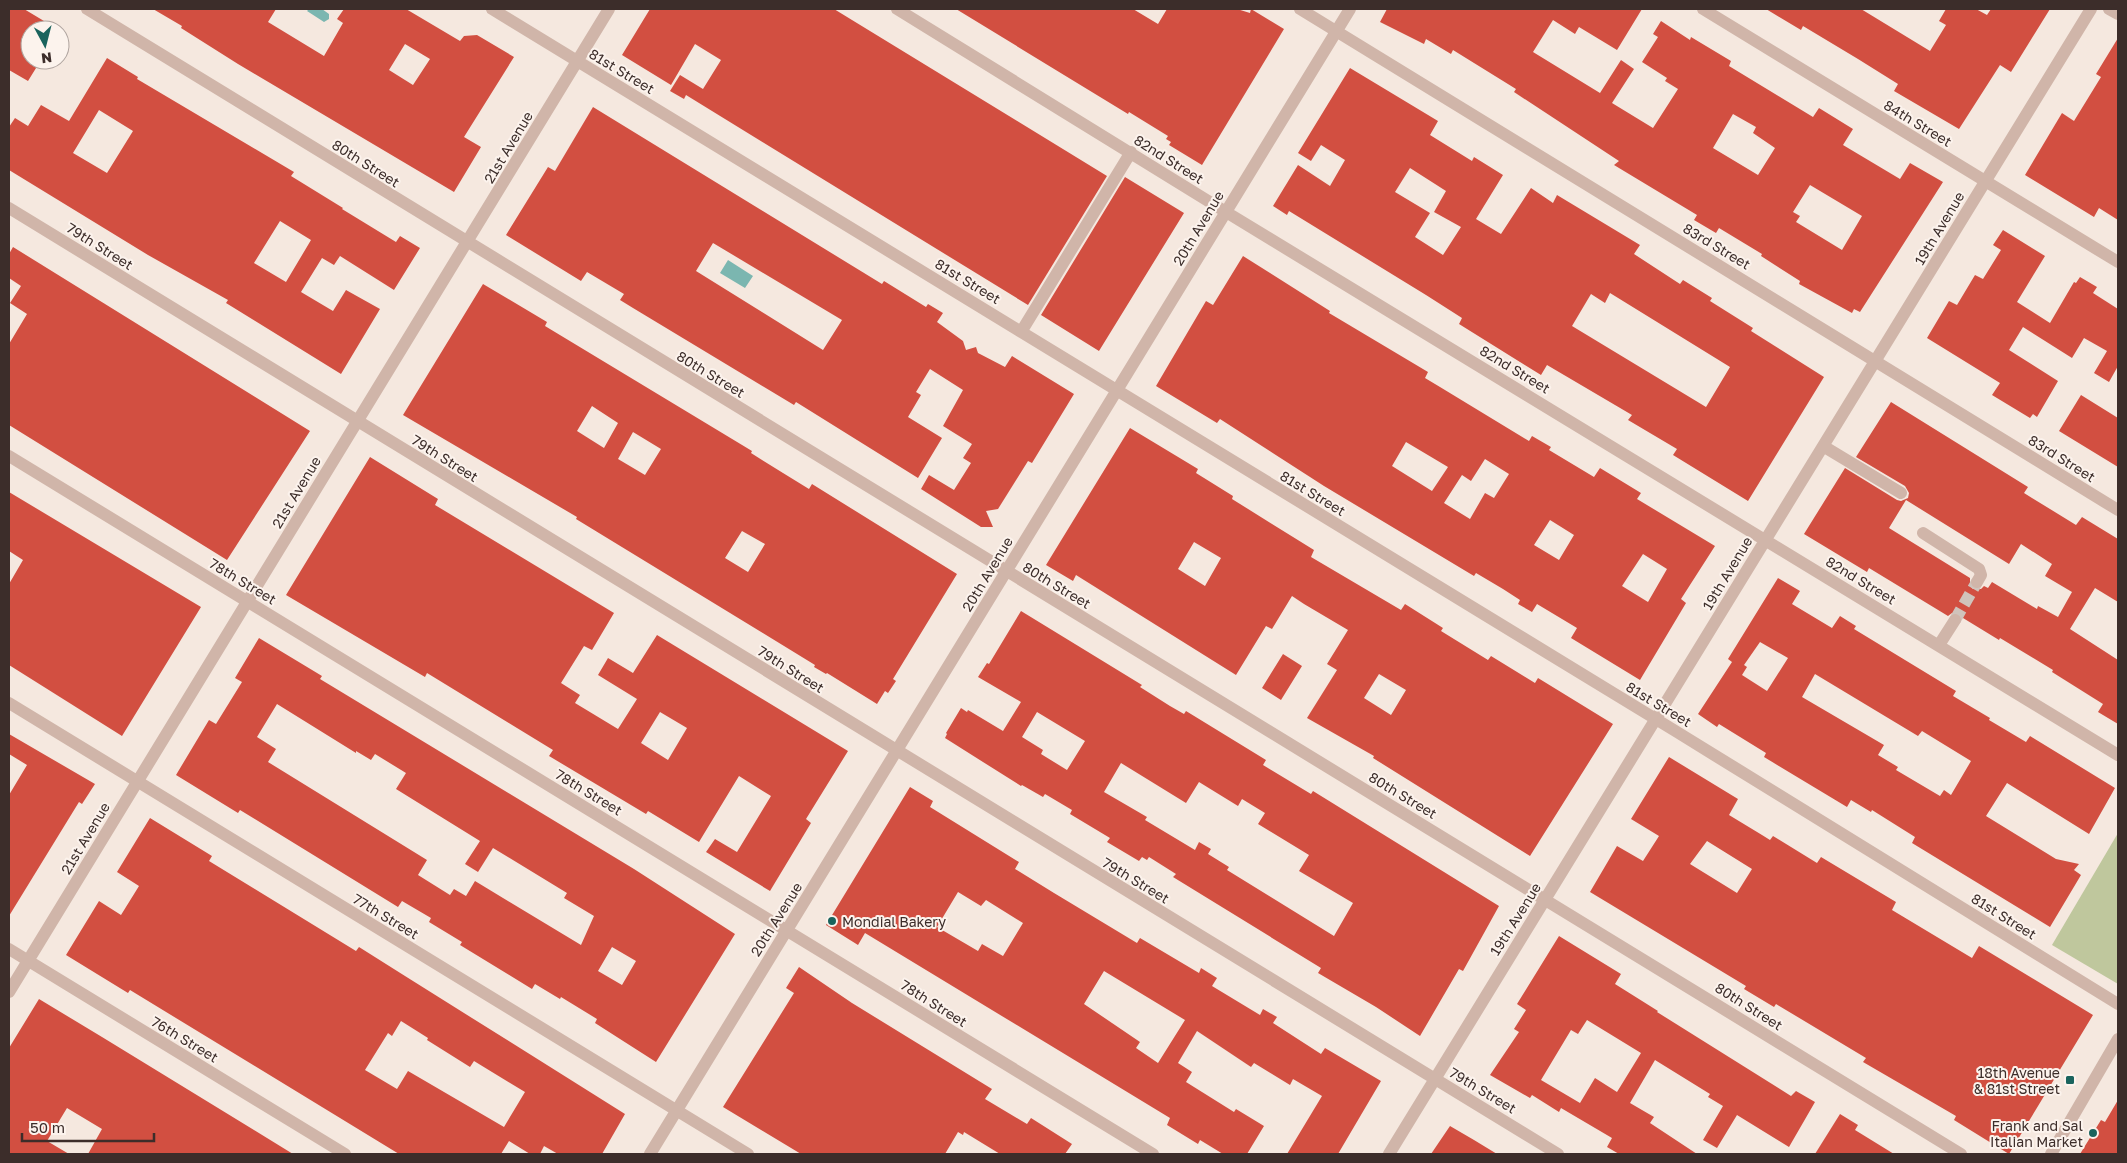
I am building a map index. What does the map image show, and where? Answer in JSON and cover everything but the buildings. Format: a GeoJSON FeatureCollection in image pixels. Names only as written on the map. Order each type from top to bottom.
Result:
{"type":"FeatureCollection","features":[{"type":"Feature","properties":{"kind":"street","name":"80th Street"},"geometry":{"type":"LineString","coordinates":[[87,9],[1961,1154]]}},
{"type":"Feature","properties":{"kind":"street","name":"81st Street"},"geometry":{"type":"LineString","coordinates":[[492,9],[2118,1004]]}},
{"type":"Feature","properties":{"kind":"street","name":"21st Avenue"},"geometry":{"type":"LineString","coordinates":[[9,992],[610,9]]}},
{"type":"Feature","properties":{"kind":"street","name":"82nd Street"},"geometry":{"type":"LineString","coordinates":[[897,9],[1226,212],[2118,755]]}},
{"type":"Feature","properties":{"kind":"street","name":"83rd Street"},"geometry":{"type":"LineString","coordinates":[[1300,9],[2118,510]]}},
{"type":"Feature","properties":{"kind":"street","name":"20th Avenue"},"geometry":{"type":"LineString","coordinates":[[650,1154],[1350,9]]}},
{"type":"Feature","properties":{"kind":"street","name":"84th Street"},"geometry":{"type":"LineString","coordinates":[[1703,9],[2118,262]]}},
{"type":"Feature","properties":{"kind":"street","name":"19th Avenue"},"geometry":{"type":"LineString","coordinates":[[1389,1154],[2091,9]]}},
{"type":"Feature","properties":{"kind":"street"},"geometry":{"type":"LineString","coordinates":[[2109,9],[2118,14]]}},
{"type":"Feature","properties":{"kind":"street"},"geometry":{"type":"LineString","coordinates":[[1021,332],[1131,152]]}},
{"type":"Feature","properties":{"kind":"street","name":"79th Street"},"geometry":{"type":"LineString","coordinates":[[9,208],[1558,1154]]}},
{"type":"Feature","properties":{"kind":"street"},"geometry":{"type":"LineString","coordinates":[[1823,446],[1900,493]]}},
{"type":"Feature","properties":{"kind":"street","name":"78th Street"},"geometry":{"type":"LineString","coordinates":[[9,456],[1153,1154]]}},
{"type":"Feature","properties":{"kind":"street"},"geometry":{"type":"LineString","coordinates":[[1924,533],[1979,569],[1981,575],[1977,582]]}},
{"type":"Feature","properties":{"kind":"street"},"geometry":{"type":"LineString","coordinates":[[1939,645],[1954,620]]}},
{"type":"Feature","properties":{"kind":"street","name":"77th Street"},"geometry":{"type":"LineString","coordinates":[[9,703],[748,1154]]}},
{"type":"Feature","properties":{"kind":"street","name":"76th Street"},"geometry":{"type":"LineString","coordinates":[[9,949],[345,1154]]}},
{"type":"Feature","properties":{"kind":"street"},"geometry":{"type":"LineString","coordinates":[[2051,1154],[2118,1039]]}},
{"type":"Feature","properties":{"kind":"green space"},"geometry":{"type":"Polygon","coordinates":[[[2118,833],[2118,984],[2052,945],[2118,833]]]}},
{"type":"Feature","properties":{"kind":"water"},"geometry":{"type":"Polygon","coordinates":[[[309,9],[322,9],[329,14],[329,19],[324,22],[307,11],[309,9]]]}},
{"type":"Feature","properties":{"kind":"water"},"geometry":{"type":"Polygon","coordinates":[[[728,260],[753,276],[745,288],[720,273],[728,260]]]}},
{"type":"Feature","properties":{"kind":"tunnel"},"geometry":{"type":"LineString","coordinates":[[1955,620],[1977,582]]}},
{"type":"Feature","properties":{"kind":"place","name":"Mondial Bakery"},"geometry":{"type":"Point","coordinates":[832,921]}},
{"type":"Feature","properties":{"kind":"place","name":"18th Avenue & 81st Street"},"geometry":{"type":"Point","coordinates":[2070,1080]}},
{"type":"Feature","properties":{"kind":"place","name":"Frank and Sal Italian Market"},"geometry":{"type":"Point","coordinates":[2093,1133]}}]}
